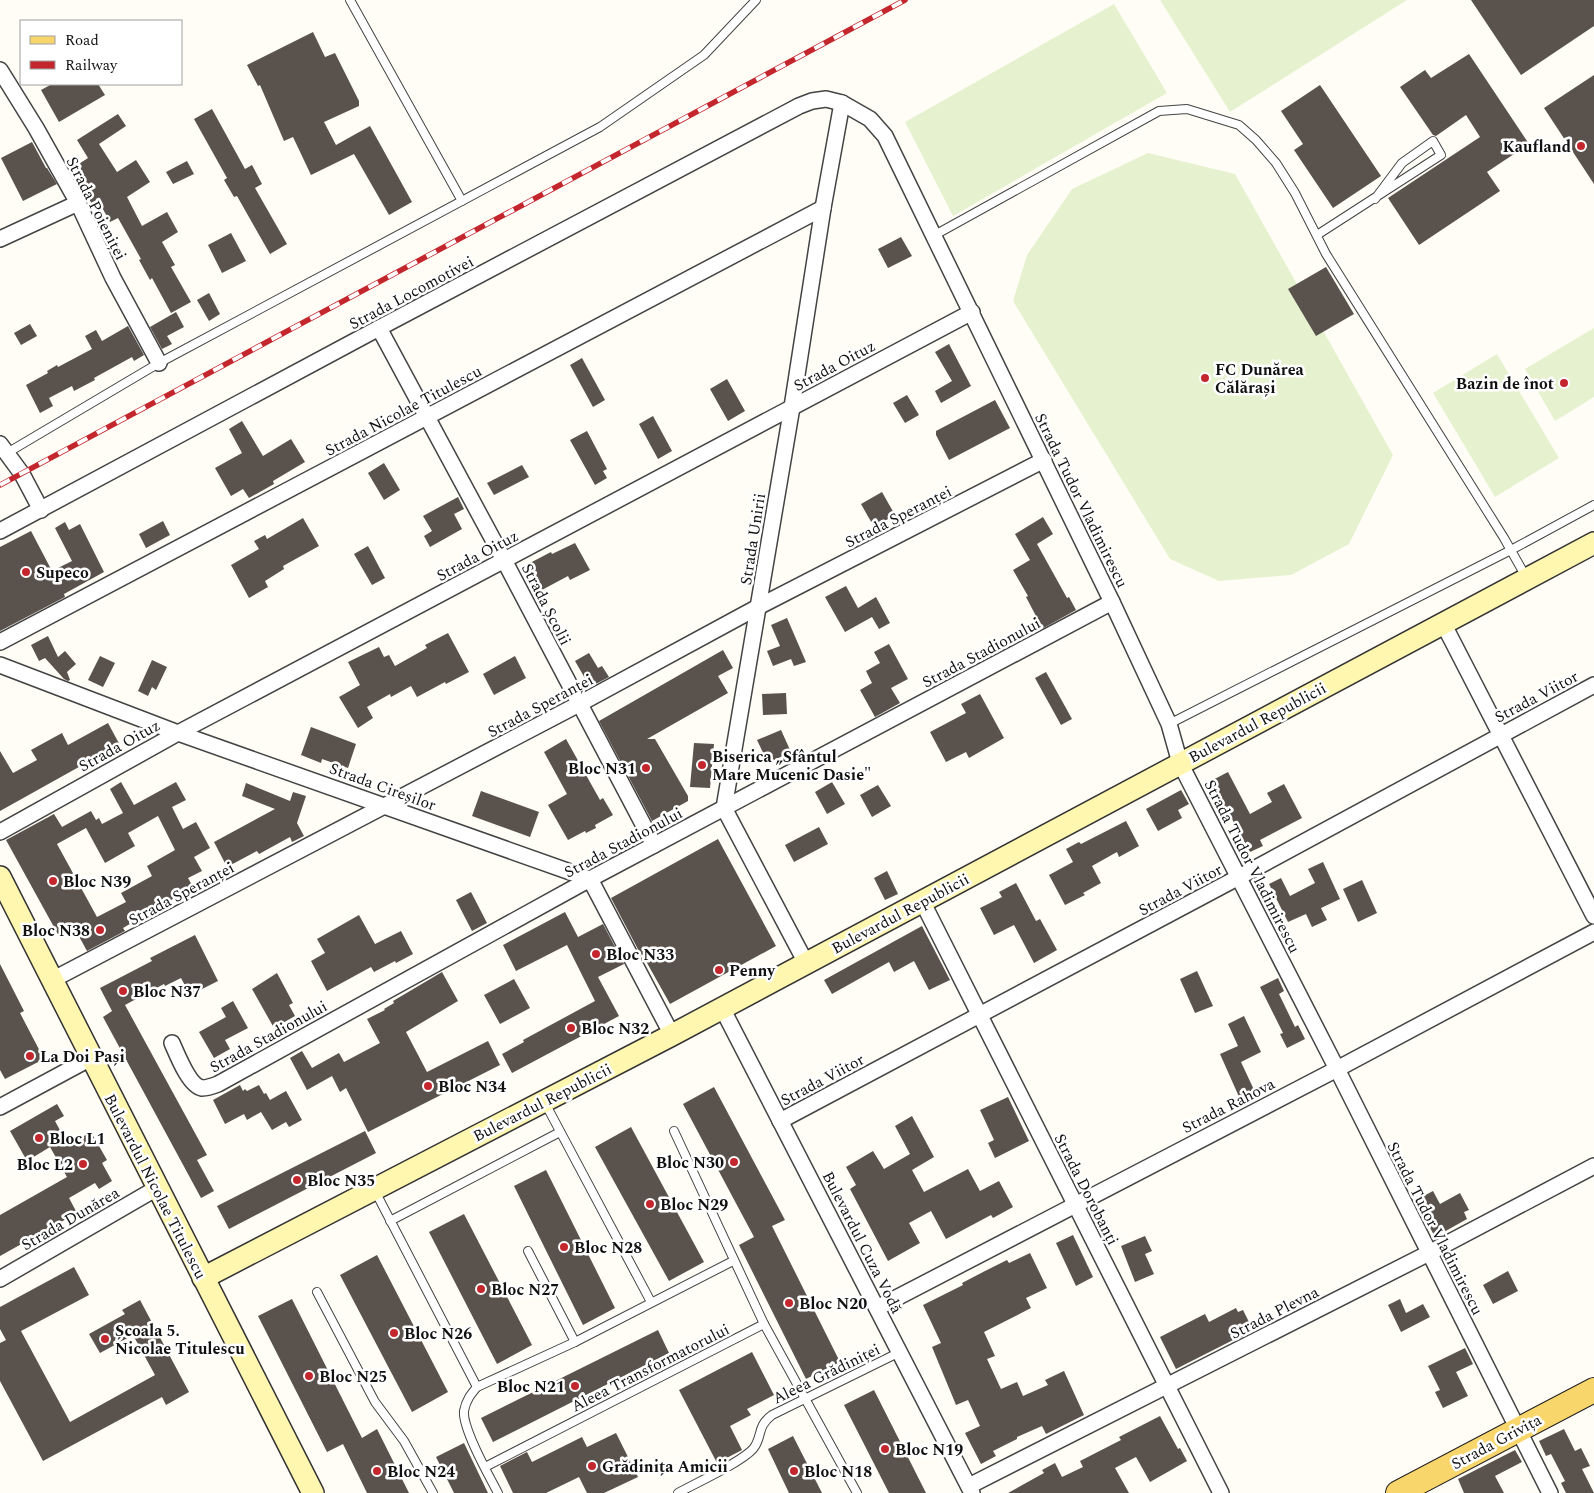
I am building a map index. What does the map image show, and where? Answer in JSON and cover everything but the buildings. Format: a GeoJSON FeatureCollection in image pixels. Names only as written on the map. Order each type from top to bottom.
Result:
{"type":"FeatureCollection","features":[{"type":"Feature","properties":{"kind":"main road","name":"Bulevardul Republicii"},"geometry":{"type":"LineString","coordinates":[[203,1278],[722,1008],[1594,543]]}},
{"type":"Feature","properties":{"kind":"main road","name":"Bulevardul Nicolae Titulescu"},"geometry":{"type":"LineString","coordinates":[[0,878],[313,1493]]}},
{"type":"Feature","properties":{"kind":"main road","name":"Strada Grivița"},"geometry":{"type":"LineString","coordinates":[[1398,1493],[1594,1390]]}},
{"type":"Feature","properties":{"kind":"street","name":"Strada Poieniței"},"geometry":{"type":"LineString","coordinates":[[0,70],[36,128],[78,203],[113,278],[159,363]]}},
{"type":"Feature","properties":{"kind":"street","name":"Strada Locomotivei"},"geometry":{"type":"LineString","coordinates":[[0,531],[799,106],[812,100],[826,99],[842,103]]}},
{"type":"Feature","properties":{"kind":"street","name":"Strada Unirii"},"geometry":{"type":"LineString","coordinates":[[724,808],[792,407],[822,208],[842,103]]}},
{"type":"Feature","properties":{"kind":"street","name":"Strada Tudor Vladimirescu"},"geometry":{"type":"LineString","coordinates":[[842,103],[870,119],[885,136],[1112,602],[1169,724],[1180,763],[1337,1069],[1550,1493]]}},
{"type":"Feature","properties":{"kind":"street"},"geometry":{"type":"LineString","coordinates":[[0,239],[78,203]]}},
{"type":"Feature","properties":{"kind":"street","name":"Strada Nicolae Titulescu"},"geometry":{"type":"LineString","coordinates":[[0,642],[822,208]]}},
{"type":"Feature","properties":{"kind":"street","name":"Strada Oituz"},"geometry":{"type":"LineString","coordinates":[[0,832],[178,732],[972,312]]}},
{"type":"Feature","properties":{"kind":"street","name":"Strada Școlii"},"geometry":{"type":"LineString","coordinates":[[379,328],[428,416],[654,845]]}},
{"type":"Feature","properties":{"kind":"street"},"geometry":{"type":"LineString","coordinates":[[2,451],[22,474],[41,510]]}},
{"type":"Feature","properties":{"kind":"street","name":"Strada Speranței"},"geometry":{"type":"LineString","coordinates":[[52,980],[386,806],[758,607],[1044,460]]}},
{"type":"Feature","properties":{"kind":"street","name":"Strada Stadionului"},"geometry":{"type":"LineString","coordinates":[[172,1043],[189,1078],[195,1085],[201,1088],[211,1087],[590,879],[1112,602]]}},
{"type":"Feature","properties":{"kind":"street"},"geometry":{"type":"LineString","coordinates":[[1443,623],[1594,916]]}},
{"type":"Feature","properties":{"kind":"street","name":"Strada Cireșilor"},"geometry":{"type":"LineString","coordinates":[[0,665],[178,732],[590,879]]}},
{"type":"Feature","properties":{"kind":"street","name":"Strada Viitor"},"geometry":{"type":"LineString","coordinates":[[780,1121],[1239,877],[1594,685]]}},
{"type":"Feature","properties":{"kind":"street"},"geometry":{"type":"LineString","coordinates":[[724,808],[806,963]]}},
{"type":"Feature","properties":{"kind":"street"},"geometry":{"type":"LineString","coordinates":[[590,879],[672,1034]]}},
{"type":"Feature","properties":{"kind":"street","name":"Strada Dorobanți"},"geometry":{"type":"LineString","coordinates":[[922,900],[1076,1203],[1220,1493]]}},
{"type":"Feature","properties":{"kind":"street","name":"Strada Rahova"},"geometry":{"type":"LineString","coordinates":[[877,1308],[1337,1069],[1594,932]]}},
{"type":"Feature","properties":{"kind":"street","name":"Bulevardul Cuza Vodă"},"geometry":{"type":"LineString","coordinates":[[722,1008],[970,1489]]}},
{"type":"Feature","properties":{"kind":"street"},"geometry":{"type":"LineString","coordinates":[[0,1107],[91,1058]]}},
{"type":"Feature","properties":{"kind":"street","name":"Strada Plevna"},"geometry":{"type":"LineString","coordinates":[[970,1489],[1594,1166]]}},
{"type":"Feature","properties":{"kind":"street","name":"Strada Dunărea"},"geometry":{"type":"LineString","coordinates":[[0,1279],[157,1188]]}},
{"type":"Feature","properties":{"kind":"lane"},"geometry":{"type":"LineString","coordinates":[[350,0],[462,201]]}},
{"type":"Feature","properties":{"kind":"lane"},"geometry":{"type":"LineString","coordinates":[[2,451],[159,363],[600,127],[704,54],[756,0]]}},
{"type":"Feature","properties":{"kind":"lane"},"geometry":{"type":"LineString","coordinates":[[933,236],[1159,111],[1187,109],[1239,125],[1256,140],[1276,163],[1295,193],[1326,254],[1527,578]]}},
{"type":"Feature","properties":{"kind":"lane"},"geometry":{"type":"LineString","coordinates":[[1317,235],[1375,199],[1441,155],[1434,141],[1402,163],[1375,199]]}},
{"type":"Feature","properties":{"kind":"lane"},"geometry":{"type":"LineString","coordinates":[[1169,724],[1510,550],[1594,504]]}},
{"type":"Feature","properties":{"kind":"lane"},"geometry":{"type":"LineString","coordinates":[[544,1101],[651,1302]]}},
{"type":"Feature","properties":{"kind":"lane"},"geometry":{"type":"LineString","coordinates":[[674,1131],[764,1324],[856,1493]]}},
{"type":"Feature","properties":{"kind":"lane"},"geometry":{"type":"LineString","coordinates":[[390,1221],[560,1132]]}},
{"type":"Feature","properties":{"kind":"lane"},"geometry":{"type":"LineString","coordinates":[[374,1189],[478,1388]]}},
{"type":"Feature","properties":{"kind":"lane"},"geometry":{"type":"LineString","coordinates":[[528,1251],[575,1342]]}},
{"type":"Feature","properties":{"kind":"lane"},"geometry":{"type":"LineString","coordinates":[[498,1493],[484,1467],[464,1417],[467,1401],[478,1388],[575,1342],[734,1261]]}},
{"type":"Feature","properties":{"kind":"lane"},"geometry":{"type":"LineString","coordinates":[[317,1292],[375,1402],[404,1441],[433,1493]]}},
{"type":"Feature","properties":{"kind":"lane","name":"Aleea Transformatorului"},"geometry":{"type":"LineString","coordinates":[[484,1467],[764,1324]]}},
{"type":"Feature","properties":{"kind":"lane","name":"Aleea Grădiniței"},"geometry":{"type":"LineString","coordinates":[[678,1493],[746,1456],[757,1442],[760,1429],[765,1420],[772,1415],[900,1352]]}},
{"type":"Feature","properties":{"kind":"green space"},"geometry":{"type":"Polygon","coordinates":[[[1160,0],[1407,0],[1230,112],[1160,0]]]}},
{"type":"Feature","properties":{"kind":"green space"},"geometry":{"type":"Polygon","coordinates":[[[1114,4],[1167,93],[953,216],[905,122],[1114,4]]]}},
{"type":"Feature","properties":{"kind":"green space","name":"FC Dunărea Călărași"},"geometry":{"type":"Polygon","coordinates":[[[1148,153],[1235,174],[1393,455],[1349,544],[1291,575],[1219,581],[1170,559],[1013,301],[1027,255],[1072,189],[1148,153]]]}},
{"type":"Feature","properties":{"kind":"green space","name":"Bazin de înot"},"geometry":{"type":"Polygon","coordinates":[[[1594,328],[1594,397],[1555,421],[1525,369],[1594,328]]]}},
{"type":"Feature","properties":{"kind":"green space"},"geometry":{"type":"Polygon","coordinates":[[[1497,354],[1559,458],[1495,497],[1433,393],[1497,354]]]}},
{"type":"Feature","properties":{"kind":"railway"},"geometry":{"type":"LineString","coordinates":[[0,485],[905,0]]}},
{"type":"Feature","properties":{"kind":"place","name":"Kaufland"},"geometry":{"type":"Point","coordinates":[1581,146]}},
{"type":"Feature","properties":{"kind":"place","name":"FC Dunărea Călărași"},"geometry":{"type":"Point","coordinates":[1205,378]}},
{"type":"Feature","properties":{"kind":"place","name":"Bazin de înot"},"geometry":{"type":"Point","coordinates":[1564,383]}},
{"type":"Feature","properties":{"kind":"place","name":"Supeco"},"geometry":{"type":"Point","coordinates":[26,572]}},
{"type":"Feature","properties":{"kind":"place","name":"Biserica „Sfântul Mare Mucenic Dasie\""},"geometry":{"type":"Point","coordinates":[702,765]}},
{"type":"Feature","properties":{"kind":"place","name":"Bloc N31"},"geometry":{"type":"Point","coordinates":[646,768]}},
{"type":"Feature","properties":{"kind":"place","name":"Bloc N39"},"geometry":{"type":"Point","coordinates":[53,881]}},
{"type":"Feature","properties":{"kind":"place","name":"Bloc N38"},"geometry":{"type":"Point","coordinates":[100,930]}},
{"type":"Feature","properties":{"kind":"place","name":"Bloc N33"},"geometry":{"type":"Point","coordinates":[596,954]}},
{"type":"Feature","properties":{"kind":"place","name":"Penny"},"geometry":{"type":"Point","coordinates":[719,970]}},
{"type":"Feature","properties":{"kind":"place","name":"Bloc N37"},"geometry":{"type":"Point","coordinates":[123,991]}},
{"type":"Feature","properties":{"kind":"place","name":"Bloc N32"},"geometry":{"type":"Point","coordinates":[571,1028]}},
{"type":"Feature","properties":{"kind":"place","name":"La Doi Pași"},"geometry":{"type":"Point","coordinates":[30,1056]}},
{"type":"Feature","properties":{"kind":"place","name":"Bloc N34"},"geometry":{"type":"Point","coordinates":[428,1086]}},
{"type":"Feature","properties":{"kind":"place","name":"Bloc L1"},"geometry":{"type":"Point","coordinates":[39,1138]}},
{"type":"Feature","properties":{"kind":"place","name":"Bloc N30"},"geometry":{"type":"Point","coordinates":[734,1162]}},
{"type":"Feature","properties":{"kind":"place","name":"Bloc L2"},"geometry":{"type":"Point","coordinates":[83,1164]}},
{"type":"Feature","properties":{"kind":"place","name":"Bloc N35"},"geometry":{"type":"Point","coordinates":[297,1180]}},
{"type":"Feature","properties":{"kind":"place","name":"Bloc N29"},"geometry":{"type":"Point","coordinates":[650,1204]}},
{"type":"Feature","properties":{"kind":"place","name":"Bloc N28"},"geometry":{"type":"Point","coordinates":[564,1247]}},
{"type":"Feature","properties":{"kind":"place","name":"Bloc N27"},"geometry":{"type":"Point","coordinates":[481,1289]}},
{"type":"Feature","properties":{"kind":"place","name":"Bloc N20"},"geometry":{"type":"Point","coordinates":[789,1303]}},
{"type":"Feature","properties":{"kind":"place","name":"Bloc N26"},"geometry":{"type":"Point","coordinates":[394,1333]}},
{"type":"Feature","properties":{"kind":"place","name":"Școala 5. Nicolae Titulescu"},"geometry":{"type":"Point","coordinates":[105,1339]}},
{"type":"Feature","properties":{"kind":"place","name":"Bloc N25"},"geometry":{"type":"Point","coordinates":[309,1376]}},
{"type":"Feature","properties":{"kind":"place","name":"Bloc N21"},"geometry":{"type":"Point","coordinates":[575,1386]}},
{"type":"Feature","properties":{"kind":"place","name":"Bloc N19"},"geometry":{"type":"Point","coordinates":[885,1449]}},
{"type":"Feature","properties":{"kind":"place","name":"Grădinița Amicii"},"geometry":{"type":"Point","coordinates":[592,1466]}},
{"type":"Feature","properties":{"kind":"place","name":"Bloc N24"},"geometry":{"type":"Point","coordinates":[377,1471]}},
{"type":"Feature","properties":{"kind":"place","name":"Bloc N18"},"geometry":{"type":"Point","coordinates":[794,1471]}}]}
